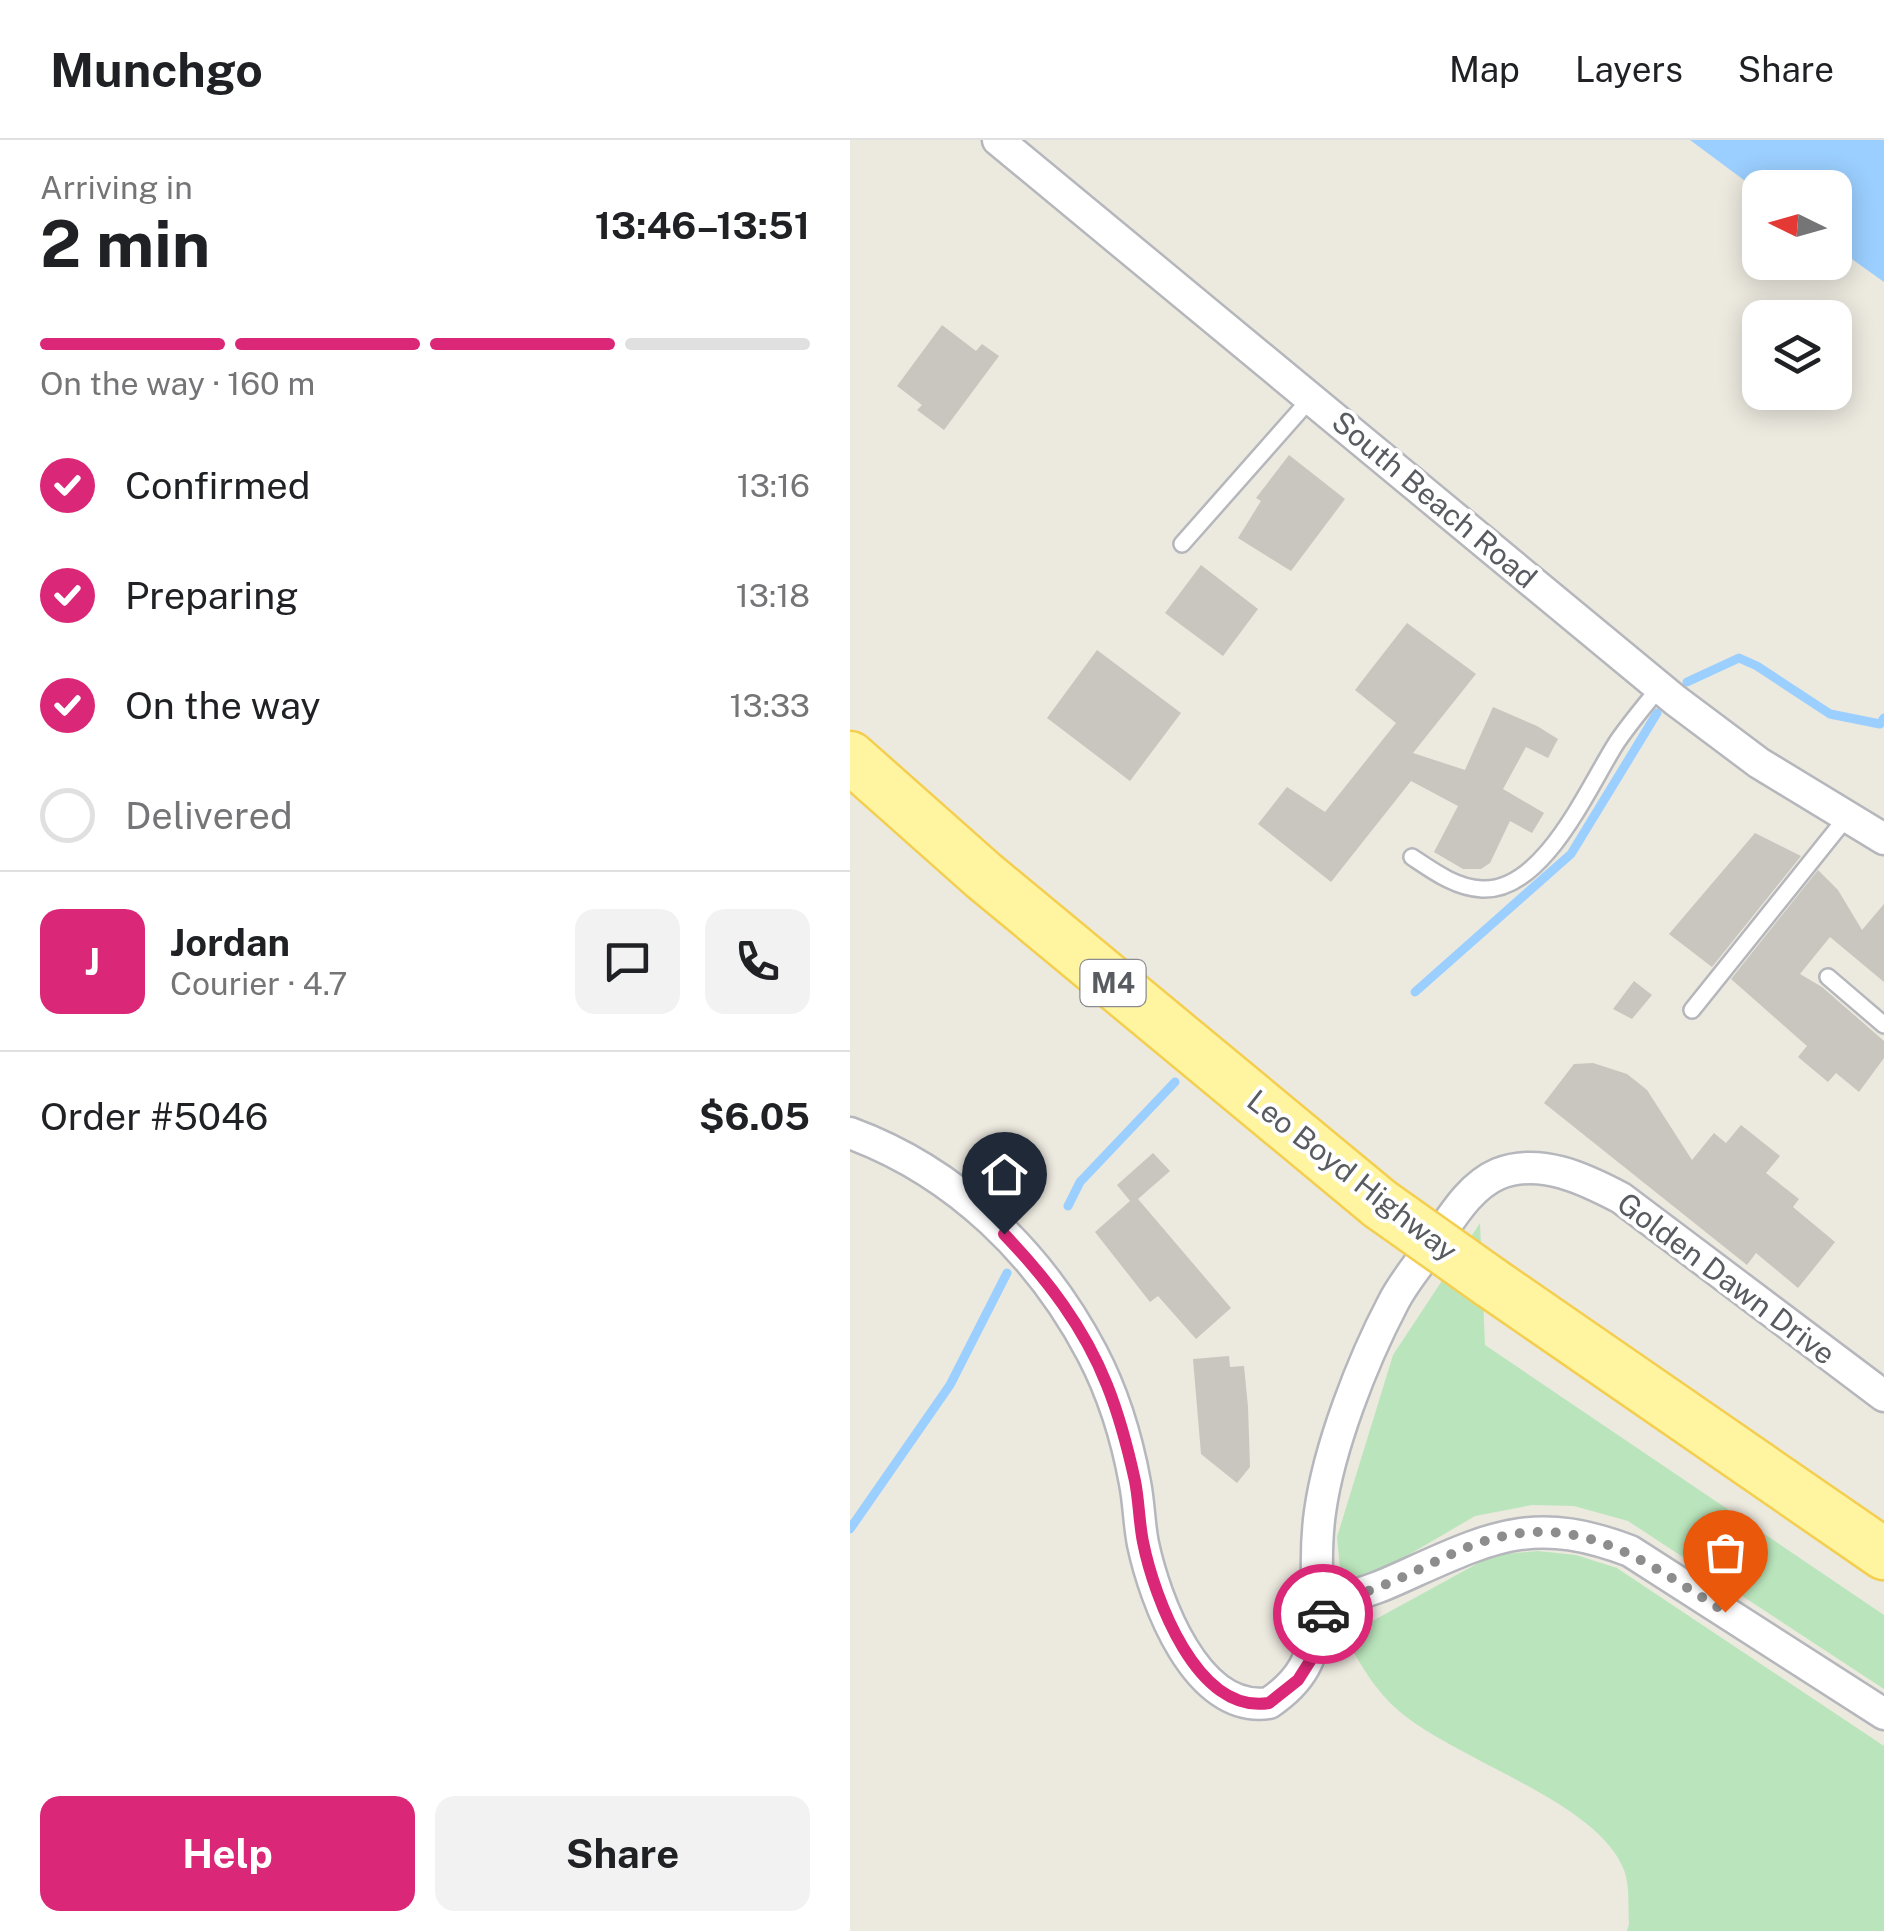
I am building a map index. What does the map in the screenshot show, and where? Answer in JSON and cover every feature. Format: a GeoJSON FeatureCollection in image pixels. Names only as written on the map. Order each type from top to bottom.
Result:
{"type":"FeatureCollection","features":[{"type":"Feature","properties":{"kind":"main road","name":"Leo Boyd Highway"},"geometry":{"type":"LineString","coordinates":[[850,757],[984,876],[1380,1204],[1884,1554]]}},
{"type":"Feature","properties":{"kind":"street","name":"South Beach Road"},"geometry":{"type":"LineString","coordinates":[[998,140],[1660,687],[1759,763],[1884,839]]}},
{"type":"Feature","properties":{"kind":"street","name":"Golden Dawn Drive"},"geometry":{"type":"LineString","coordinates":[[850,1133],[929,1171],[970,1200],[1040,1272],[1066,1306],[1108,1388],[1136,1483],[1143,1544],[1162,1604],[1180,1642],[1206,1679],[1241,1702],[1269,1703],[1298,1680],[1312,1658],[1319,1619],[1316,1560],[1320,1510],[1339,1439],[1369,1356],[1394,1301],[1455,1214],[1475,1190],[1497,1174],[1520,1169],[1549,1170],[1580,1178],[1622,1198],[1884,1396]]}},
{"type":"Feature","properties":{"kind":"street"},"geometry":{"type":"LineString","coordinates":[[1319,1619],[1334,1600],[1356,1596],[1466,1548],[1508,1535],[1551,1530],[1594,1538],[1630,1551],[1884,1714]]}},
{"type":"Feature","properties":{"kind":"lane"},"geometry":{"type":"LineString","coordinates":[[1182,544],[1311,398]]}},
{"type":"Feature","properties":{"kind":"lane"},"geometry":{"type":"LineString","coordinates":[[1412,858],[1463,886],[1484,890],[1521,879],[1557,838],[1620,738],[1660,687]]}},
{"type":"Feature","properties":{"kind":"lane"},"geometry":{"type":"LineString","coordinates":[[1692,1010],[1846,818]]}},
{"type":"Feature","properties":{"kind":"lane"},"geometry":{"type":"LineString","coordinates":[[1828,977],[1884,1024]]}},
{"type":"Feature","properties":{"kind":"green space"},"geometry":{"type":"Polygon","coordinates":[[[1480,1223],[1485,1345],[1884,1615],[1884,1689],[1628,1521],[1574,1506],[1532,1505],[1475,1516],[1381,1571],[1359,1578],[1340,1568],[1337,1537],[1393,1355],[1480,1223]]]}},
{"type":"Feature","properties":{"kind":"green space"},"geometry":{"type":"Polygon","coordinates":[[[1538,1551],[1576,1555],[1617,1568],[1884,1746],[1884,1931],[1627,1931],[1626,1876],[1609,1845],[1556,1803],[1424,1729],[1383,1695],[1345,1636],[1493,1555],[1538,1551]]]}},
{"type":"Feature","properties":{"kind":"water"},"geometry":{"type":"Polygon","coordinates":[[[1690,140],[1884,140],[1884,282],[1852,259],[1852,170],[1742,170],[1742,179],[1690,140]]]}},
{"type":"Feature","properties":{"kind":"building"},"geometry":{"type":"Polygon","coordinates":[[[942,325],[976,351],[982,344],[999,356],[944,430],[917,410],[922,405],[897,386],[942,325]]]}},
{"type":"Feature","properties":{"kind":"building"},"geometry":{"type":"Polygon","coordinates":[[[1289,455],[1345,499],[1291,571],[1238,538],[1261,501],[1256,498],[1289,455]]]}},
{"type":"Feature","properties":{"kind":"building"},"geometry":{"type":"Polygon","coordinates":[[[1201,565],[1258,609],[1223,656],[1165,613],[1201,565]]]}},
{"type":"Feature","properties":{"kind":"building"},"geometry":{"type":"Polygon","coordinates":[[[1407,623],[1476,674],[1413,753],[1465,770],[1493,707],[1537,726],[1558,739],[1548,758],[1526,747],[1503,789],[1544,813],[1532,833],[1510,821],[1490,863],[1481,869],[1463,869],[1434,852],[1458,806],[1411,781],[1331,882],[1258,824],[1287,787],[1325,812],[1396,723],[1355,690],[1407,623]]]}},
{"type":"Feature","properties":{"kind":"building"},"geometry":{"type":"Polygon","coordinates":[[[1097,650],[1181,713],[1130,781],[1047,718],[1097,650]]]}},
{"type":"Feature","properties":{"kind":"building"},"geometry":{"type":"Polygon","coordinates":[[[1755,833],[1801,856],[1712,967],[1669,934],[1755,833]]]}},
{"type":"Feature","properties":{"kind":"building"},"geometry":{"type":"Polygon","coordinates":[[[1818,870],[1838,890],[1862,930],[1884,904],[1884,982],[1830,937],[1800,974],[1822,987],[1884,1041],[1884,1058],[1859,1092],[1836,1073],[1828,1082],[1798,1057],[1807,1046],[1731,979],[1818,870]]]}},
{"type":"Feature","properties":{"kind":"building"},"geometry":{"type":"Polygon","coordinates":[[[1634,981],[1652,995],[1632,1019],[1613,1009],[1634,981]]]}},
{"type":"Feature","properties":{"kind":"building"},"geometry":{"type":"Polygon","coordinates":[[[1593,1063],[1627,1074],[1647,1090],[1692,1160],[1714,1133],[1726,1143],[1741,1125],[1780,1156],[1766,1173],[1799,1199],[1793,1207],[1835,1242],[1798,1288],[1756,1253],[1747,1265],[1544,1103],[1574,1064],[1593,1063]]]}},
{"type":"Feature","properties":{"kind":"building"},"geometry":{"type":"Polygon","coordinates":[[[1153,1153],[1170,1171],[1138,1199],[1231,1308],[1196,1339],[1158,1296],[1150,1302],[1095,1232],[1130,1201],[1117,1185],[1153,1153]]]}},
{"type":"Feature","properties":{"kind":"building"},"geometry":{"type":"Polygon","coordinates":[[[1229,1356],[1230,1367],[1244,1366],[1248,1407],[1250,1467],[1237,1483],[1201,1454],[1193,1359],[1229,1356]]]}},
{"type":"Feature","properties":{"kind":"waterway"},"geometry":{"type":"LineString","coordinates":[[1687,682],[1739,658],[1830,714],[1880,724],[1884,718]]}},
{"type":"Feature","properties":{"kind":"waterway"},"geometry":{"type":"LineString","coordinates":[[1415,992],[1571,854],[1657,713]]}},
{"type":"Feature","properties":{"kind":"waterway"},"geometry":{"type":"LineString","coordinates":[[1068,1206],[1080,1182],[1175,1082]]}},
{"type":"Feature","properties":{"kind":"waterway"},"geometry":{"type":"LineString","coordinates":[[850,1529],[950,1385],[1007,1273]]}},
{"type":"Feature","properties":{"kind":"way so far"},"geometry":{"type":"LineString","coordinates":[[1323,1614],[1334,1600],[1356,1596],[1466,1548],[1508,1535],[1551,1530],[1594,1538],[1630,1551],[1725,1612]]}},
{"type":"Feature","properties":{"kind":"route"},"geometry":{"type":"LineString","coordinates":[[1004,1234],[1066,1306],[1094,1356],[1108,1388],[1136,1483],[1143,1544],[1162,1604],[1180,1642],[1206,1679],[1241,1702],[1269,1703],[1298,1680],[1312,1658],[1323,1614]]}}]}
